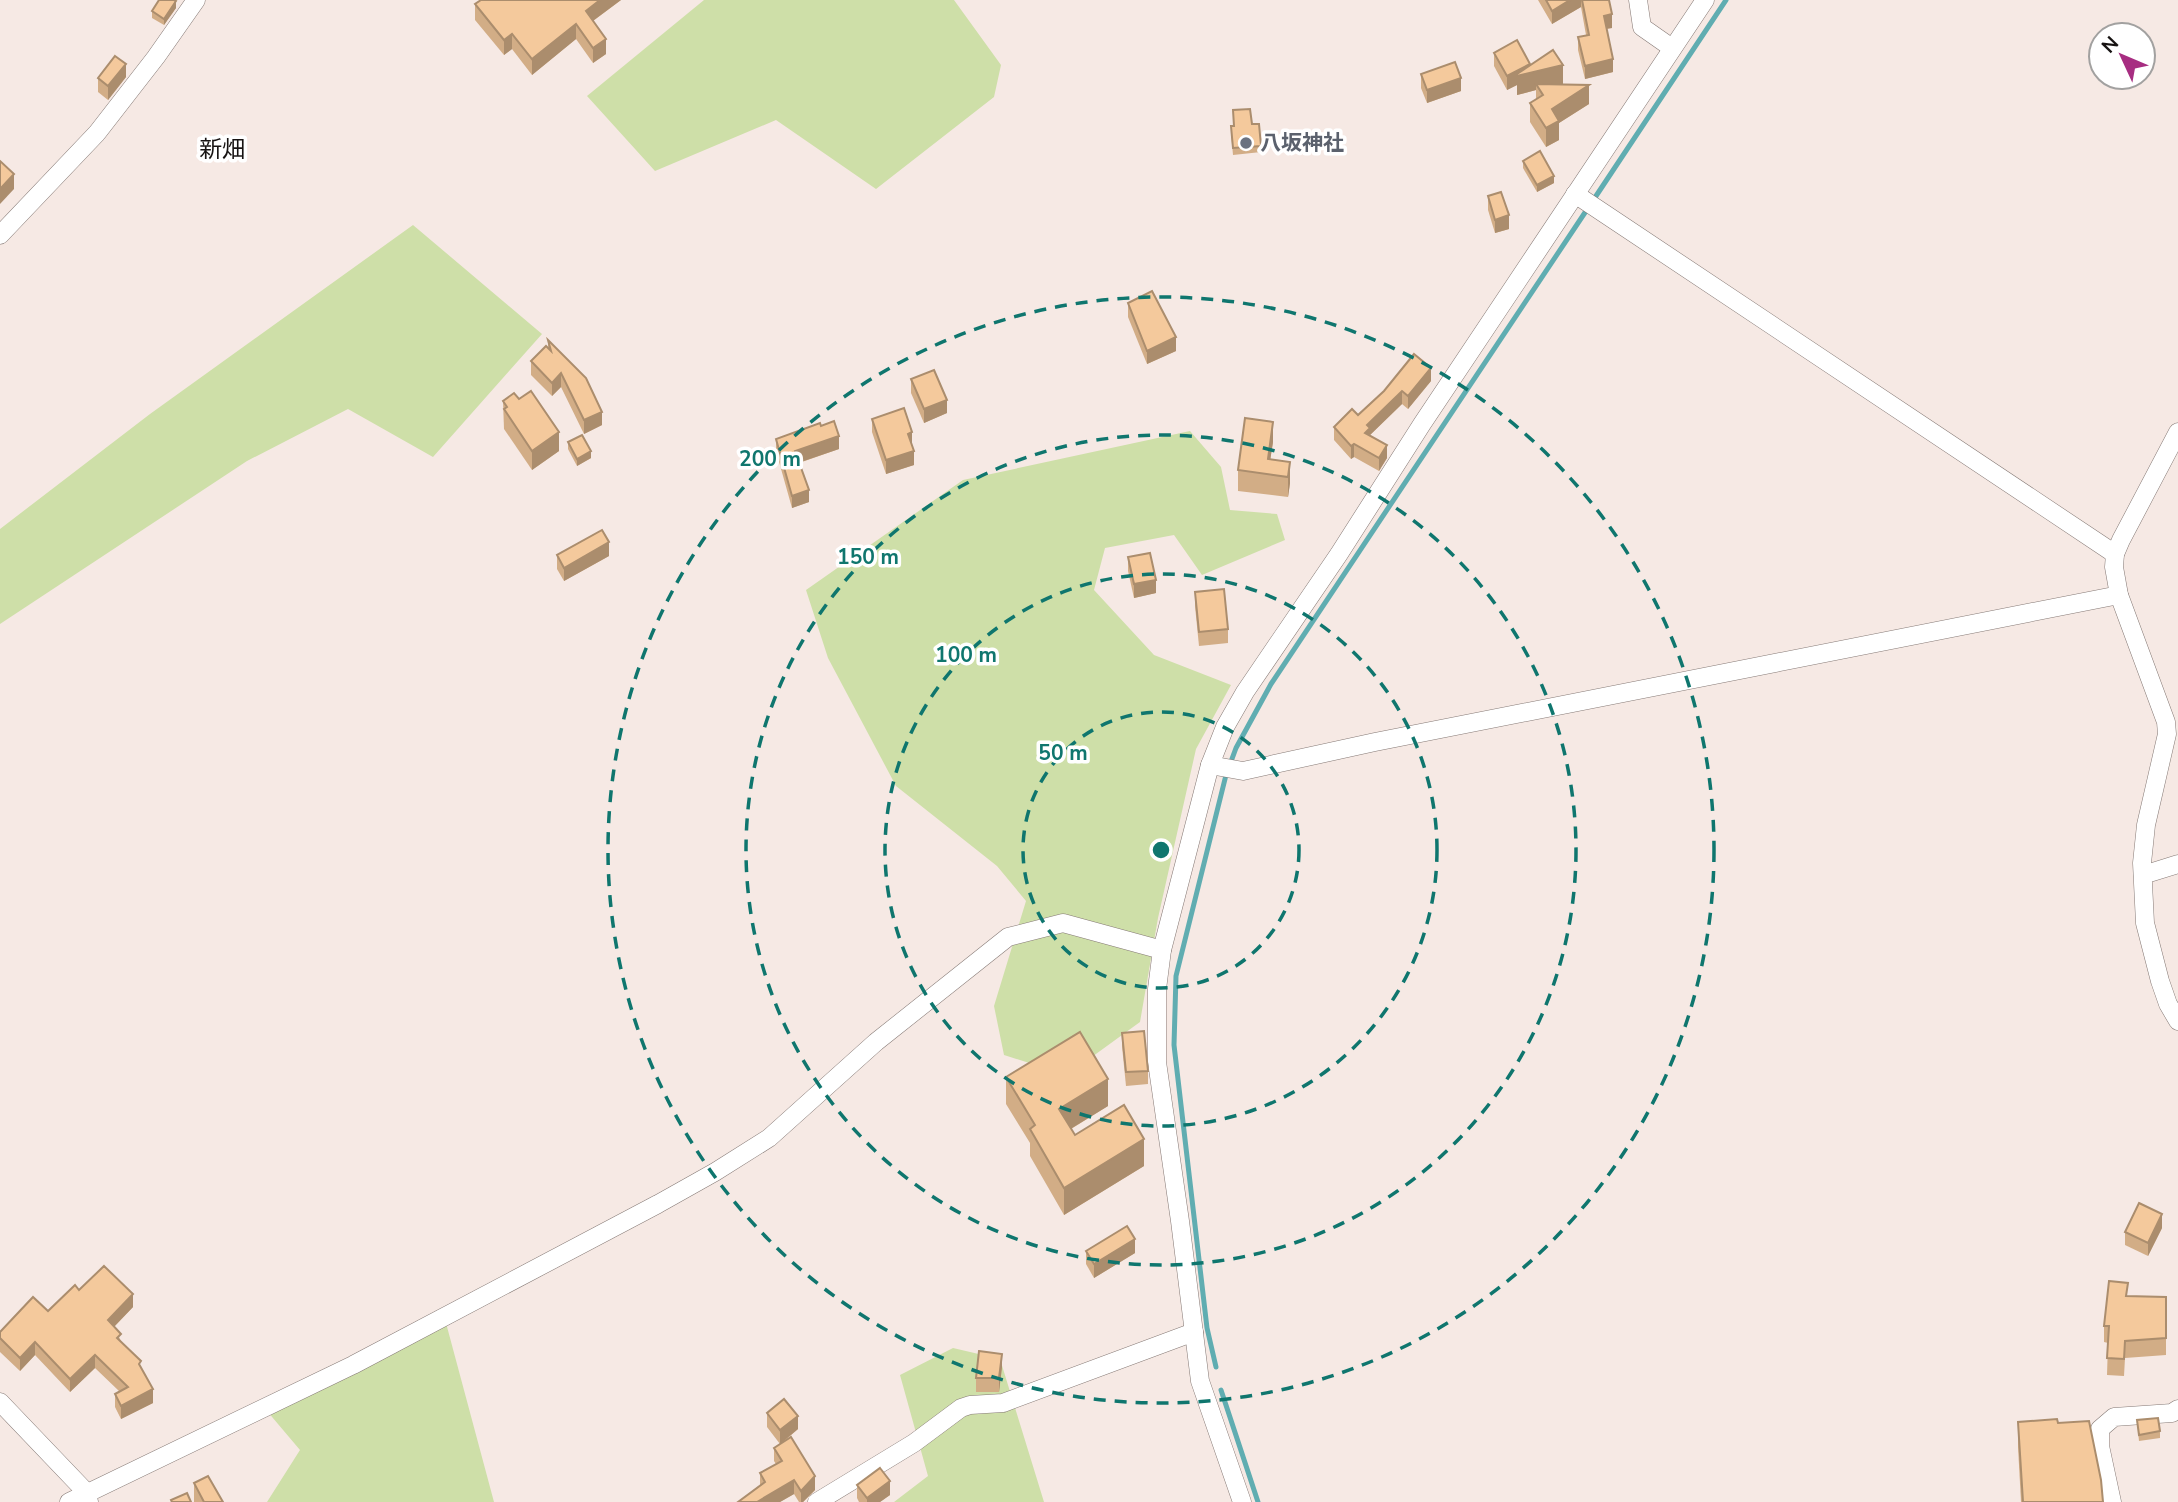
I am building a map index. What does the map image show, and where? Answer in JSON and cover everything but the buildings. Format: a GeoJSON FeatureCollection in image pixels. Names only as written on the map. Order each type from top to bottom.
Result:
{"type":"FeatureCollection","features":[{"type":"Feature","properties":{"kind":"street"},"geometry":{"type":"LineString","coordinates":[[0,234],[97,133],[196,0]]}},
{"type":"Feature","properties":{"kind":"street"},"geometry":{"type":"LineString","coordinates":[[1638,0],[1642,27],[1672,48]]}},
{"type":"Feature","properties":{"kind":"street"},"geometry":{"type":"LineString","coordinates":[[1242,1502],[1200,1381],[1157,1062],[1156,1012],[1162,950],[1225,727],[1245,692],[1705,0]]}},
{"type":"Feature","properties":{"kind":"street"},"geometry":{"type":"LineString","coordinates":[[1575,194],[2115,554]]}},
{"type":"Feature","properties":{"kind":"street"},"geometry":{"type":"LineString","coordinates":[[2178,432],[2115,554],[2114,567],[2119,596],[2166,722],[2173,732],[2146,825],[2142,863],[2145,923],[2160,981],[2168,1004],[2178,1021]]}},
{"type":"Feature","properties":{"kind":"street"},"geometry":{"type":"LineString","coordinates":[[1214,766],[1243,771],[1375,742],[2119,596]]}},
{"type":"Feature","properties":{"kind":"street"},"geometry":{"type":"LineString","coordinates":[[2143,875],[2178,864]]}},
{"type":"Feature","properties":{"kind":"street"},"geometry":{"type":"LineString","coordinates":[[69,1502],[87,1497],[353,1365],[715,1172],[769,1138],[876,1042],[1008,937],[1063,923],[1162,950]]}},
{"type":"Feature","properties":{"kind":"street"},"geometry":{"type":"LineString","coordinates":[[817,1502],[914,1443],[961,1408],[1003,1403],[1194,1332]]}},
{"type":"Feature","properties":{"kind":"street"},"geometry":{"type":"LineString","coordinates":[[0,1402],[87,1497]]}},
{"type":"Feature","properties":{"kind":"street"},"geometry":{"type":"LineString","coordinates":[[2112,1502],[2100,1447],[2101,1429],[2114,1417],[2172,1413],[2178,1409]]}},
{"type":"Feature","properties":{"kind":"green space"},"geometry":{"type":"Polygon","coordinates":[[[704,0],[954,0],[1001,65],[994,97],[876,189],[776,120],[655,171],[587,96],[704,0]]]}},
{"type":"Feature","properties":{"kind":"green space"},"geometry":{"type":"Polygon","coordinates":[[[413,225],[542,334],[433,457],[348,409],[247,461],[0,624],[0,529],[150,414],[413,225]]]}},
{"type":"Feature","properties":{"kind":"green space"},"geometry":{"type":"Polygon","coordinates":[[[1190,431],[1221,467],[1230,510],[1277,514],[1285,540],[1202,575],[1174,535],[1105,548],[1094,590],[1154,655],[1231,685],[1196,749],[1158,918],[1140,1022],[1067,1075],[1004,1055],[994,1006],[1026,901],[997,866],[896,786],[828,658],[806,590],[963,480],[1190,431]]]}},
{"type":"Feature","properties":{"kind":"green space"},"geometry":{"type":"Polygon","coordinates":[[[446,1323],[494,1502],[267,1502],[300,1450],[267,1411],[446,1323]]]}},
{"type":"Feature","properties":{"kind":"green space"},"geometry":{"type":"Polygon","coordinates":[[[953,1348],[1000,1359],[1044,1502],[894,1502],[928,1476],[900,1375],[953,1348]]]}},
{"type":"Feature","properties":{"kind":"waterway"},"geometry":{"type":"LineString","coordinates":[[1596,196],[1726,0]]}},
{"type":"Feature","properties":{"kind":"waterway"},"geometry":{"type":"LineString","coordinates":[[1216,1367],[1207,1328],[1174,1045],[1176,976],[1226,775],[1236,748],[1271,684],[1586,211]]}},
{"type":"Feature","properties":{"kind":"waterway"},"geometry":{"type":"LineString","coordinates":[[1221,1390],[1258,1502]]}},
{"type":"Feature","properties":{"kind":"place","name":"八坂神社"},"geometry":{"type":"Point","coordinates":[1246,143]}},
{"type":"Feature","properties":{"kind":"district","name":"新畑"},"geometry":{"type":"Point","coordinates":[222,149]}}]}
